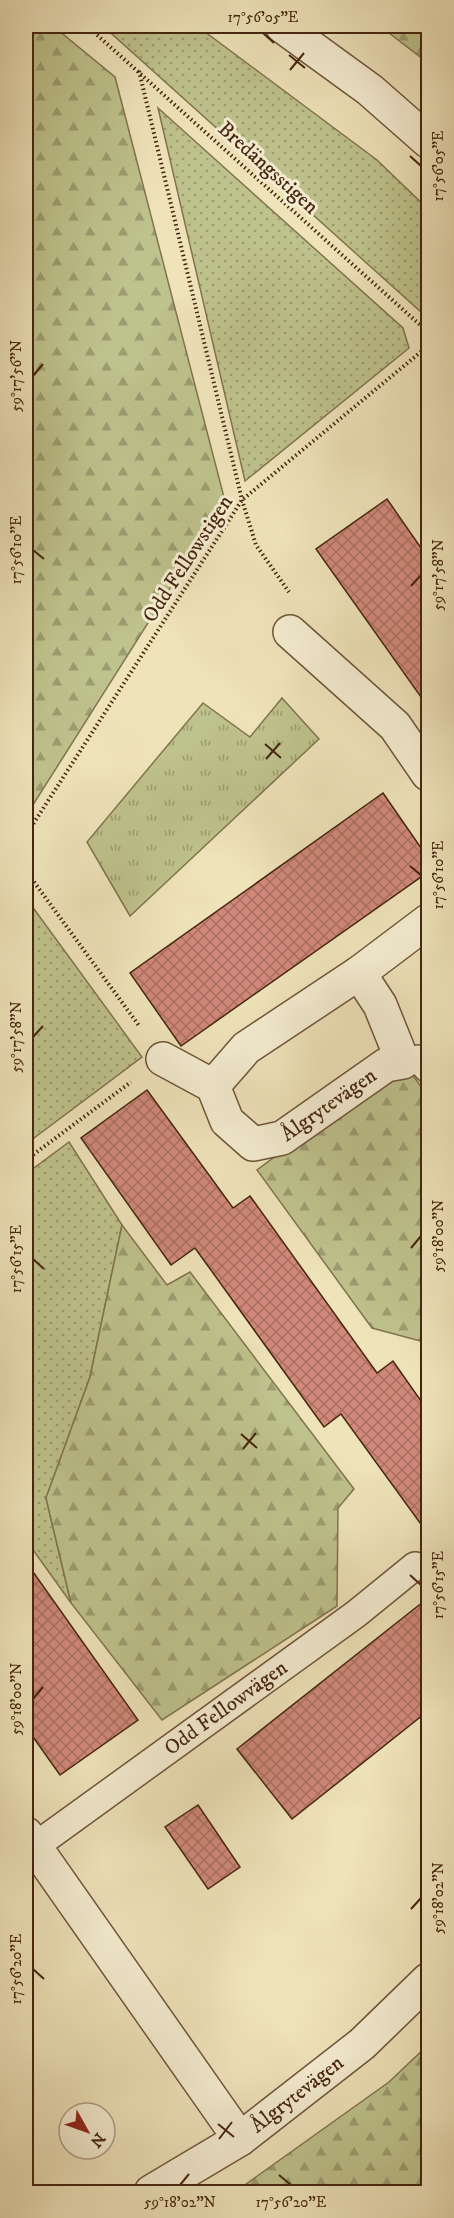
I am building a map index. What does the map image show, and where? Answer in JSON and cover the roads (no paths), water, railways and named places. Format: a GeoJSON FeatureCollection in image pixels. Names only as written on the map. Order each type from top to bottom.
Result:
{"type":"FeatureCollection","features":[{"type":"Feature","properties":{"kind":"street"},"geometry":{"type":"LineString","coordinates":[[282,26],[370,90],[429,141]]}},
{"type":"Feature","properties":{"kind":"street"},"geometry":{"type":"LineString","coordinates":[[290,632],[396,726],[429,774]]}},
{"type":"Feature","properties":{"kind":"street"},"geometry":{"type":"LineString","coordinates":[[164,1059],[213,1086],[246,1048],[358,973],[429,921]]}},
{"type":"Feature","properties":{"kind":"street","name":"Ålgrytevägen"},"geometry":{"type":"LineString","coordinates":[[358,973],[381,1005],[416,1066]]}},
{"type":"Feature","properties":{"kind":"street","name":"Ålgrytevägen"},"geometry":{"type":"LineString","coordinates":[[213,1086],[227,1121],[253,1144],[282,1138],[386,1065],[416,1066]]}},
{"type":"Feature","properties":{"kind":"street","name":"Odd Fellowvägen"},"geometry":{"type":"LineString","coordinates":[[30,1840],[240,2139]]}},
{"type":"Feature","properties":{"kind":"street","name":"Ålgrytevägen"},"geometry":{"type":"LineString","coordinates":[[151,2193],[240,2139],[362,2044],[429,1980]]}},
{"type":"Feature","properties":{"kind":"lane","name":"Odd Fellowvägen"},"geometry":{"type":"LineString","coordinates":[[30,1840],[356,1614],[415,1566]]}}]}
